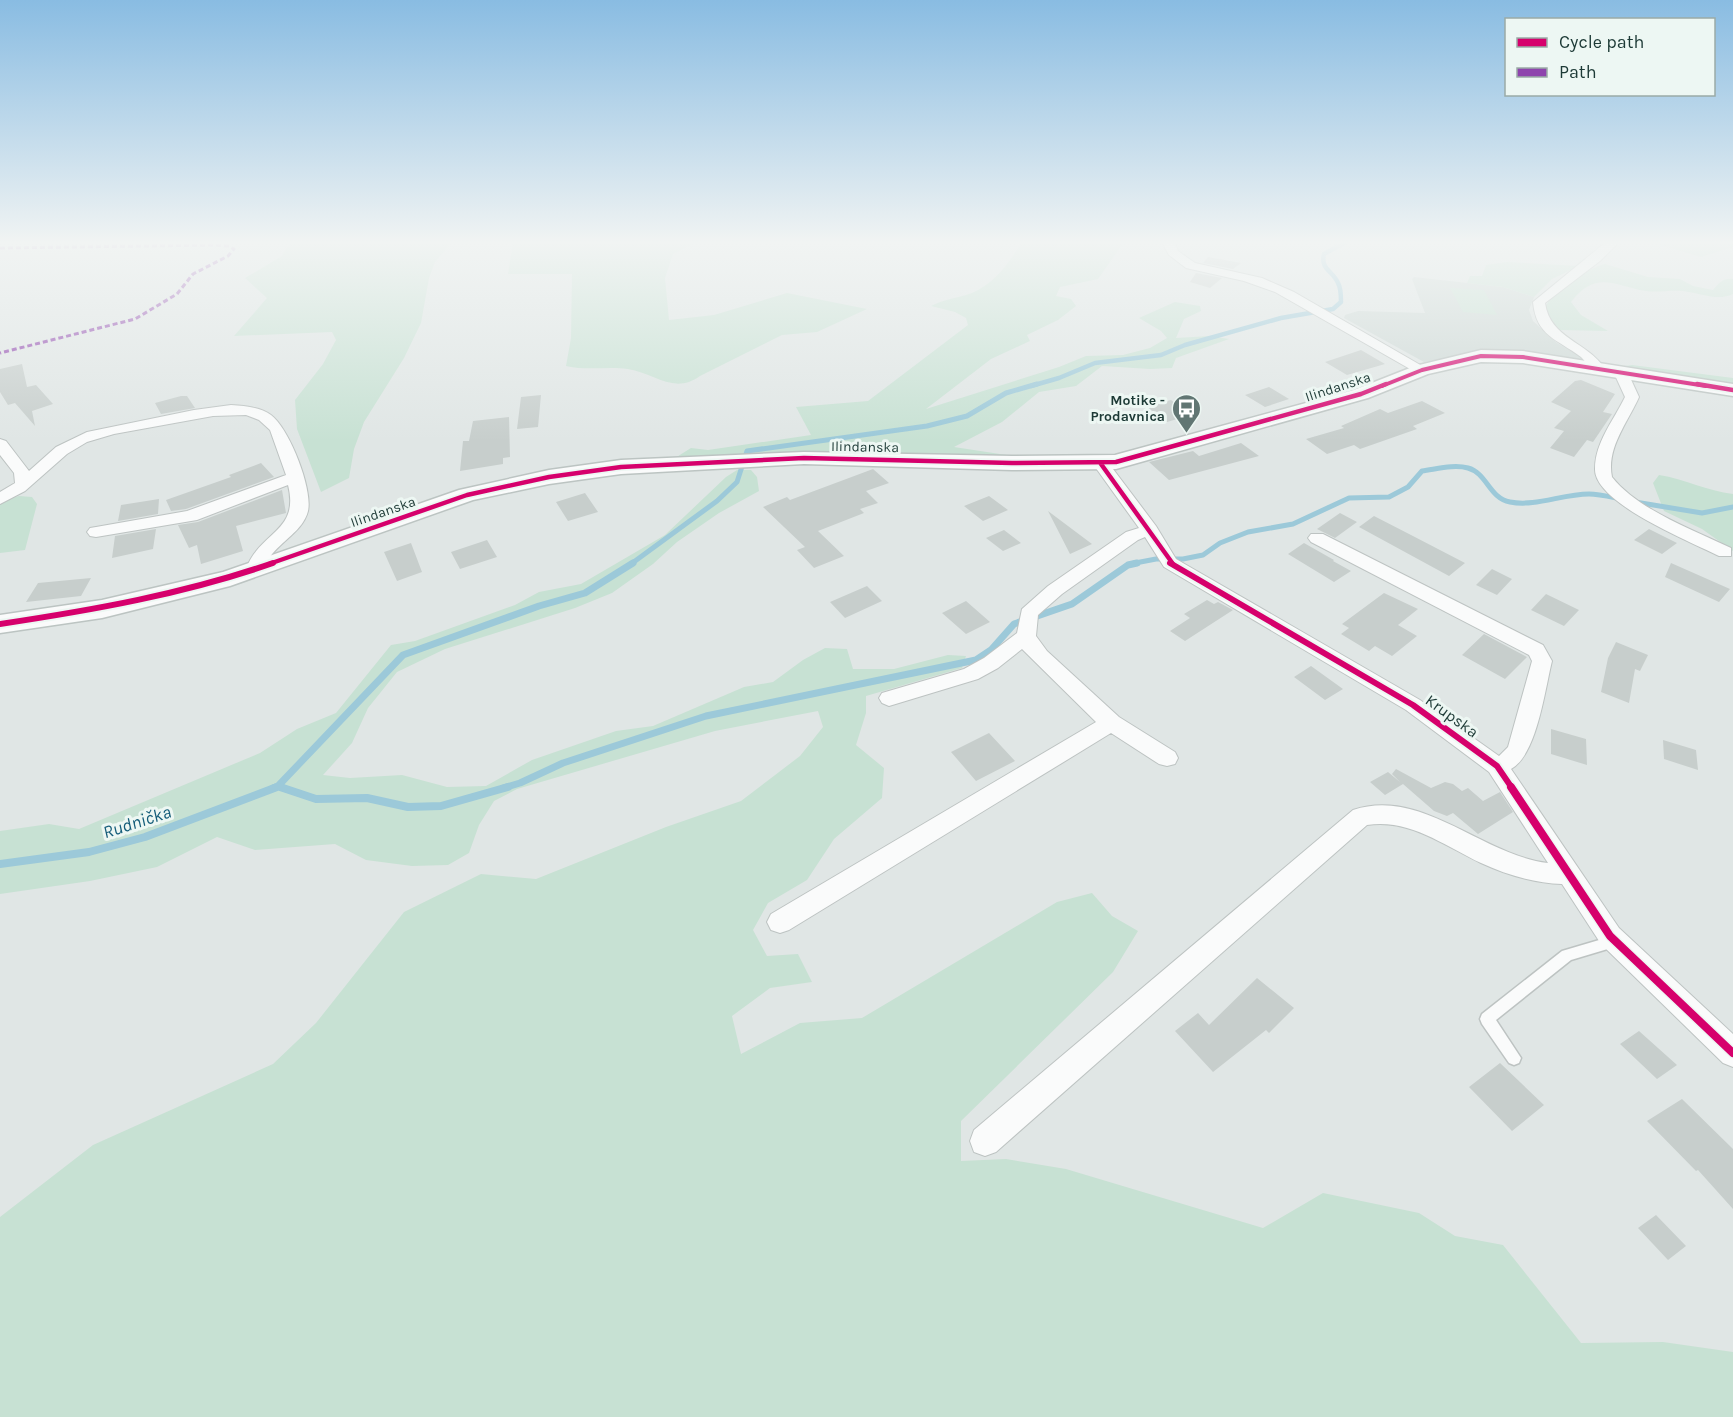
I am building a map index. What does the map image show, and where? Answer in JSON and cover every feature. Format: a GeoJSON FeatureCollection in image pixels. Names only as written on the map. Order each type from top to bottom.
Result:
{"type":"FeatureCollection","features":[{"type":"Feature","properties":{"kind":"street"},"geometry":{"type":"LineString","coordinates":[[1313,308],[1422,370]]}},
{"type":"Feature","properties":{"kind":"street"},"geometry":{"type":"LineString","coordinates":[[1540,308],[1541,319],[1548,328],[1592,360],[1598,369]]}},
{"type":"Feature","properties":{"kind":"street","name":"Ilindanska"},"geometry":{"type":"LineString","coordinates":[[0,624],[114,607],[230,578],[467,495],[524,481],[621,467],[804,458],[1101,464],[1163,451],[1361,394],[1422,370],[1493,355],[1523,357],[1733,390]]}},
{"type":"Feature","properties":{"kind":"street"},"geometry":{"type":"LineString","coordinates":[[1622,373],[1632,397],[1605,451],[1602,466],[1604,478],[1620,494],[1636,505],[1725,552]]}},
{"type":"Feature","properties":{"kind":"street"},"geometry":{"type":"LineString","coordinates":[[0,499],[23,484],[58,452],[87,437],[117,428],[160,422],[221,409],[244,410],[273,423],[283,439],[300,501],[299,513],[264,550],[257,559],[255,569]]}},
{"type":"Feature","properties":{"kind":"street"},"geometry":{"type":"LineString","coordinates":[[0,444],[22,472],[23,484]]}},
{"type":"Feature","properties":{"kind":"street","name":"Krupska"},"geometry":{"type":"LineString","coordinates":[[1101,464],[1167,557],[1413,705],[1497,766],[1616,941],[1733,1053]]}},
{"type":"Feature","properties":{"kind":"street"},"geometry":{"type":"LineString","coordinates":[[96,532],[191,516],[293,478]]}},
{"type":"Feature","properties":{"kind":"street"},"geometry":{"type":"LineString","coordinates":[[889,698],[971,674],[991,663],[1027,625],[1055,590],[1132,536],[1150,530]]}},
{"type":"Feature","properties":{"kind":"street"},"geometry":{"type":"LineString","coordinates":[[1317,538],[1536,650],[1542,661],[1519,747],[1516,754],[1504,764],[1497,766]]}},
{"type":"Feature","properties":{"kind":"street"},"geometry":{"type":"LineString","coordinates":[[1027,625],[1028,643],[1040,656],[1111,723],[1167,758]]}},
{"type":"Feature","properties":{"kind":"street"},"geometry":{"type":"LineString","coordinates":[[780,922],[1111,723]]}},
{"type":"Feature","properties":{"kind":"street"},"geometry":{"type":"LineString","coordinates":[[985,1141],[1361,817],[1375,812],[1420,822],[1505,863],[1547,874],[1569,874]]}},
{"type":"Feature","properties":{"kind":"lane"},"geometry":{"type":"LineString","coordinates":[[1514,1058],[1487,1019],[1567,955],[1616,941]]}},
{"type":"Feature","properties":{"kind":"shaded area"},"geometry":{"type":"Polygon","coordinates":[[[1423,308],[1530,308],[1533,321],[1557,343],[1581,357],[1582,361],[1493,350],[1424,362],[1344,318],[1345,315],[1358,311],[1425,313],[1423,308]]]}},
{"type":"Feature","properties":{"kind":"green space"},"geometry":{"type":"Polygon","coordinates":[[[258,308],[424,308],[421,323],[404,358],[364,422],[354,449],[349,478],[321,492],[297,429],[295,400],[323,364],[336,340],[332,332],[234,336],[258,308]]]}},
{"type":"Feature","properties":{"kind":"green space"},"geometry":{"type":"Polygon","coordinates":[[[571,308],[668,308],[669,320],[714,315],[737,308],[867,309],[817,332],[782,335],[691,381],[681,383],[664,381],[628,369],[566,366],[571,338],[571,308]]]}},
{"type":"Feature","properties":{"kind":"green space"},"geometry":{"type":"Polygon","coordinates":[[[940,308],[1073,308],[1058,320],[1027,335],[1030,341],[991,359],[926,409],[1059,367],[1086,356],[1123,355],[1150,348],[1167,338],[1161,331],[1139,318],[1161,308],[1200,308],[1201,311],[1184,319],[1176,338],[1210,336],[1229,339],[1176,358],[1172,368],[1102,366],[1076,386],[1039,392],[1002,422],[954,447],[1013,456],[817,452],[675,458],[691,448],[708,450],[811,435],[796,407],[868,401],[968,325],[966,318],[940,308]]]}},
{"type":"Feature","properties":{"kind":"green space"},"geometry":{"type":"Polygon","coordinates":[[[1461,308],[1493,308],[1497,315],[1463,312],[1461,308]]]}},
{"type":"Feature","properties":{"kind":"green space"},"geometry":{"type":"Polygon","coordinates":[[[1576,308],[1581,315],[1608,331],[1559,330],[1549,319],[1545,309],[1576,308]]]}},
{"type":"Feature","properties":{"kind":"green space"},"geometry":{"type":"Polygon","coordinates":[[[1632,365],[1733,378],[1733,385],[1618,367],[1632,365]]]}},
{"type":"Feature","properties":{"kind":"green space"},"geometry":{"type":"Polygon","coordinates":[[[737,470],[751,470],[757,477],[759,491],[719,513],[677,542],[653,564],[612,593],[575,608],[445,649],[397,672],[368,708],[352,743],[323,775],[350,778],[402,775],[447,787],[486,786],[532,760],[616,731],[653,726],[744,687],[773,682],[803,660],[825,648],[847,649],[853,669],[894,669],[948,655],[966,656],[962,668],[866,696],[866,713],[856,745],[884,768],[882,798],[834,839],[807,880],[768,903],[753,930],[767,956],[798,954],[812,982],[770,988],[732,1016],[741,1054],[800,1023],[862,1018],[1057,902],[1092,893],[1112,916],[1138,931],[1113,972],[961,1121],[961,1161],[1006,1159],[1066,1169],[1263,1228],[1323,1193],[1419,1213],[1455,1236],[1503,1245],[1581,1343],[1663,1342],[1733,1352],[1733,1417],[0,1417],[0,1217],[93,1145],[273,1064],[316,1023],[404,912],[481,874],[536,879],[666,827],[741,801],[800,756],[823,727],[818,711],[715,731],[517,789],[494,801],[479,825],[469,853],[448,865],[412,866],[366,860],[335,844],[255,850],[217,837],[157,867],[90,881],[0,894],[0,831],[49,824],[79,829],[260,753],[297,729],[336,713],[391,645],[415,641],[515,605],[539,592],[581,584],[665,535],[726,477],[737,470]]]}},
{"type":"Feature","properties":{"kind":"green space"},"geometry":{"type":"Polygon","coordinates":[[[1659,475],[1733,494],[1733,551],[1702,529],[1664,511],[1653,483],[1659,475]]]}},
{"type":"Feature","properties":{"kind":"green space"},"geometry":{"type":"Polygon","coordinates":[[[19,496],[32,497],[37,504],[25,550],[0,553],[0,502],[19,496]]]}},
{"type":"Feature","properties":{"kind":"building"},"geometry":{"type":"Polygon","coordinates":[[[1361,350],[1385,364],[1347,375],[1325,362],[1361,350]]]}},
{"type":"Feature","properties":{"kind":"building"},"geometry":{"type":"Polygon","coordinates":[[[22,364],[27,387],[36,385],[53,404],[32,411],[35,426],[15,403],[8,405],[0,392],[0,369],[22,364]]]}},
{"type":"Feature","properties":{"kind":"building"},"geometry":{"type":"Polygon","coordinates":[[[1581,380],[1615,394],[1603,412],[1612,414],[1593,442],[1587,440],[1574,457],[1550,448],[1564,431],[1554,428],[1571,411],[1551,402],[1575,381],[1581,380]]]}},
{"type":"Feature","properties":{"kind":"building"},"geometry":{"type":"Polygon","coordinates":[[[1269,387],[1289,399],[1265,407],[1245,395],[1269,387]]]}},
{"type":"Feature","properties":{"kind":"building"},"geometry":{"type":"Polygon","coordinates":[[[541,395],[538,427],[517,429],[521,397],[541,395]]]}},
{"type":"Feature","properties":{"kind":"building"},"geometry":{"type":"Polygon","coordinates":[[[187,396],[195,408],[161,414],[155,403],[187,396]]]}},
{"type":"Feature","properties":{"kind":"building"},"geometry":{"type":"Polygon","coordinates":[[[1171,400],[1191,415],[1167,422],[1147,407],[1171,400]]]}},
{"type":"Feature","properties":{"kind":"building"},"geometry":{"type":"Polygon","coordinates":[[[1422,401],[1445,413],[1413,426],[1417,429],[1360,449],[1354,445],[1327,454],[1306,439],[1344,428],[1341,426],[1380,409],[1388,413],[1422,401]]]}},
{"type":"Feature","properties":{"kind":"building"},"geometry":{"type":"Polygon","coordinates":[[[509,417],[510,457],[503,458],[503,464],[460,471],[463,441],[469,441],[473,421],[509,417]]]}},
{"type":"Feature","properties":{"kind":"building"},"geometry":{"type":"Polygon","coordinates":[[[1241,443],[1259,456],[1169,480],[1149,462],[1193,451],[1199,456],[1241,443]]]}},
{"type":"Feature","properties":{"kind":"building"},"geometry":{"type":"Polygon","coordinates":[[[261,463],[274,477],[186,509],[171,511],[166,500],[231,477],[229,475],[261,463]]]}},
{"type":"Feature","properties":{"kind":"building"},"geometry":{"type":"Polygon","coordinates":[[[873,469],[889,483],[866,491],[878,503],[860,509],[864,513],[818,531],[844,556],[814,568],[797,550],[805,547],[763,507],[787,497],[790,500],[873,469]]]}},
{"type":"Feature","properties":{"kind":"building"},"geometry":{"type":"Polygon","coordinates":[[[282,490],[286,513],[236,526],[243,551],[201,564],[197,545],[189,548],[178,525],[198,522],[282,490]]]}},
{"type":"Feature","properties":{"kind":"building"},"geometry":{"type":"Polygon","coordinates":[[[585,493],[598,512],[568,521],[556,502],[585,493]]]}},
{"type":"Feature","properties":{"kind":"building"},"geometry":{"type":"Polygon","coordinates":[[[989,496],[1008,510],[983,521],[964,506],[989,496]]]}},
{"type":"Feature","properties":{"kind":"building"},"geometry":{"type":"Polygon","coordinates":[[[159,499],[158,514],[118,521],[121,505],[159,499]]]}},
{"type":"Feature","properties":{"kind":"building"},"geometry":{"type":"Polygon","coordinates":[[[1048,511],[1092,544],[1070,554],[1048,511]]]}},
{"type":"Feature","properties":{"kind":"building"},"geometry":{"type":"Polygon","coordinates":[[[1340,513],[1357,522],[1335,538],[1317,529],[1340,513]]]}},
{"type":"Feature","properties":{"kind":"building"},"geometry":{"type":"Polygon","coordinates":[[[1374,516],[1465,563],[1449,576],[1359,527],[1374,516]]]}},
{"type":"Feature","properties":{"kind":"building"},"geometry":{"type":"Polygon","coordinates":[[[156,529],[153,549],[112,558],[115,536],[156,529]]]}},
{"type":"Feature","properties":{"kind":"building"},"geometry":{"type":"Polygon","coordinates":[[[1649,529],[1677,543],[1662,554],[1634,540],[1649,529]]]}},
{"type":"Feature","properties":{"kind":"building"},"geometry":{"type":"Polygon","coordinates":[[[1004,530],[1021,543],[1003,551],[986,538],[1004,530]]]}},
{"type":"Feature","properties":{"kind":"building"},"geometry":{"type":"Polygon","coordinates":[[[487,540],[497,557],[460,569],[451,552],[487,540]]]}},
{"type":"Feature","properties":{"kind":"building"},"geometry":{"type":"Polygon","coordinates":[[[411,543],[422,572],[397,581],[384,552],[411,543]]]}},
{"type":"Feature","properties":{"kind":"building"},"geometry":{"type":"Polygon","coordinates":[[[1304,543],[1351,571],[1334,582],[1288,554],[1304,543]]]}},
{"type":"Feature","properties":{"kind":"building"},"geometry":{"type":"Polygon","coordinates":[[[1671,563],[1730,589],[1719,602],[1665,577],[1671,563]]]}},
{"type":"Feature","properties":{"kind":"building"},"geometry":{"type":"Polygon","coordinates":[[[1492,569],[1512,579],[1497,595],[1476,585],[1492,569]]]}},
{"type":"Feature","properties":{"kind":"building"},"geometry":{"type":"Polygon","coordinates":[[[91,578],[81,596],[26,602],[38,583],[91,578]]]}},
{"type":"Feature","properties":{"kind":"building"},"geometry":{"type":"Polygon","coordinates":[[[867,586],[882,601],[845,618],[830,602],[867,586]]]}},
{"type":"Feature","properties":{"kind":"building"},"geometry":{"type":"Polygon","coordinates":[[[1384,593],[1418,609],[1398,625],[1417,636],[1392,656],[1375,646],[1369,651],[1341,634],[1349,628],[1342,624],[1384,593]]]}},
{"type":"Feature","properties":{"kind":"building"},"geometry":{"type":"Polygon","coordinates":[[[1546,594],[1579,610],[1564,626],[1531,610],[1546,594]]]}},
{"type":"Feature","properties":{"kind":"building"},"geometry":{"type":"Polygon","coordinates":[[[1207,600],[1214,604],[1218,602],[1233,610],[1185,641],[1170,631],[1190,618],[1184,614],[1207,600]]]}},
{"type":"Feature","properties":{"kind":"building"},"geometry":{"type":"Polygon","coordinates":[[[966,601],[990,622],[966,634],[942,613],[966,601]]]}},
{"type":"Feature","properties":{"kind":"building"},"geometry":{"type":"Polygon","coordinates":[[[1484,634],[1527,657],[1505,679],[1462,655],[1484,634]]]}},
{"type":"Feature","properties":{"kind":"building"},"geometry":{"type":"Polygon","coordinates":[[[1616,642],[1648,655],[1640,671],[1635,669],[1629,703],[1601,692],[1608,658],[1616,642]]]}},
{"type":"Feature","properties":{"kind":"building"},"geometry":{"type":"Polygon","coordinates":[[[1311,666],[1343,689],[1325,700],[1294,677],[1311,666]]]}},
{"type":"Feature","properties":{"kind":"building"},"geometry":{"type":"Polygon","coordinates":[[[1551,729],[1586,739],[1587,765],[1551,754],[1551,729]]]}},
{"type":"Feature","properties":{"kind":"building"},"geometry":{"type":"Polygon","coordinates":[[[989,733],[1015,761],[976,781],[951,752],[989,733]]]}},
{"type":"Feature","properties":{"kind":"building"},"geometry":{"type":"Polygon","coordinates":[[[1663,740],[1696,750],[1698,770],[1664,759],[1663,740]]]}},
{"type":"Feature","properties":{"kind":"building"},"geometry":{"type":"Polygon","coordinates":[[[1396,769],[1431,788],[1445,782],[1453,784],[1462,791],[1468,788],[1483,801],[1500,792],[1513,812],[1478,834],[1453,813],[1447,816],[1434,811],[1403,784],[1385,795],[1370,782],[1388,772],[1400,782],[1392,774],[1396,769]]]}},
{"type":"Feature","properties":{"kind":"building"},"geometry":{"type":"Polygon","coordinates":[[[1257,978],[1294,1008],[1269,1033],[1266,1030],[1213,1072],[1175,1031],[1198,1013],[1209,1025],[1257,978]]]}},
{"type":"Feature","properties":{"kind":"building"},"geometry":{"type":"Polygon","coordinates":[[[1639,1031],[1677,1065],[1657,1079],[1620,1044],[1639,1031]]]}},
{"type":"Feature","properties":{"kind":"building"},"geometry":{"type":"Polygon","coordinates":[[[1500,1063],[1544,1105],[1512,1131],[1469,1087],[1500,1063]]]}},
{"type":"Feature","properties":{"kind":"building"},"geometry":{"type":"Polygon","coordinates":[[[1682,1099],[1733,1149],[1733,1209],[1698,1170],[1696,1171],[1647,1121],[1682,1099]]]}},
{"type":"Feature","properties":{"kind":"building"},"geometry":{"type":"Polygon","coordinates":[[[1656,1215],[1686,1246],[1668,1260],[1638,1228],[1656,1215]]]}},
{"type":"Feature","properties":{"kind":"waterway"},"geometry":{"type":"LineString","coordinates":[[1031,386],[1059,378],[1095,363],[1161,355],[1185,345],[1281,318],[1334,308]]}},
{"type":"Feature","properties":{"kind":"waterway"},"geometry":{"type":"LineString","coordinates":[[631,564],[717,501],[737,482],[747,451],[927,426],[967,416],[1006,393],[1037,384]]}},
{"type":"Feature","properties":{"kind":"waterway"},"geometry":{"type":"LineString","coordinates":[[1130,564],[1203,555],[1220,543],[1248,532],[1293,524],[1349,498],[1389,497],[1408,487],[1422,471],[1445,467],[1457,466],[1474,471],[1497,496],[1510,502],[1530,503],[1589,494],[1621,499]]}},
{"type":"Feature","properties":{"kind":"waterway"},"geometry":{"type":"LineString","coordinates":[[1635,502],[1702,513],[1733,507]]}},
{"type":"Feature","properties":{"kind":"waterway"},"geometry":{"type":"LineString","coordinates":[[278,786],[403,655],[539,606],[585,593],[633,563]]}},
{"type":"Feature","properties":{"kind":"waterway"},"geometry":{"type":"LineString","coordinates":[[503,788],[520,783],[563,763],[706,716],[976,660],[991,650],[1014,624],[1072,604],[1128,565],[1137,563]]}},
{"type":"Feature","properties":{"kind":"waterway","name":"Rudnička"},"geometry":{"type":"LineString","coordinates":[[273,788],[278,786]]}},
{"type":"Feature","properties":{"kind":"waterway","name":"Rudnička"},"geometry":{"type":"LineString","coordinates":[[278,786],[284,788]]}},
{"type":"Feature","properties":{"kind":"waterway","name":"Rudnička"},"geometry":{"type":"LineString","coordinates":[[0,864],[89,852],[145,837],[277,787]]}},
{"type":"Feature","properties":{"kind":"waterway"},"geometry":{"type":"LineString","coordinates":[[280,787],[316,799],[367,798],[408,807],[441,806],[508,787]]}},
{"type":"Feature","properties":{"kind":"marked path"},"geometry":{"type":"LineString","coordinates":[[0,353],[106,328],[135,319],[153,308]]}},
{"type":"Feature","properties":{"kind":"cycle path"},"geometry":{"type":"LineString","coordinates":[[0,624],[102,609],[230,578],[467,495],[549,477],[621,467],[804,458],[1012,463],[1116,462],[1361,394],[1422,370],[1481,356],[1523,357],[1733,390]]}},
{"type":"Feature","properties":{"kind":"cycle path"},"geometry":{"type":"LineString","coordinates":[[1101,464],[1146,525],[1170,563],[1413,705],[1497,766],[1610,936],[1733,1053]]}},
{"type":"Feature","properties":{"kind":"place","name":"Motike - Prodavnica"},"geometry":{"type":"Point","coordinates":[1186,434]}}]}
